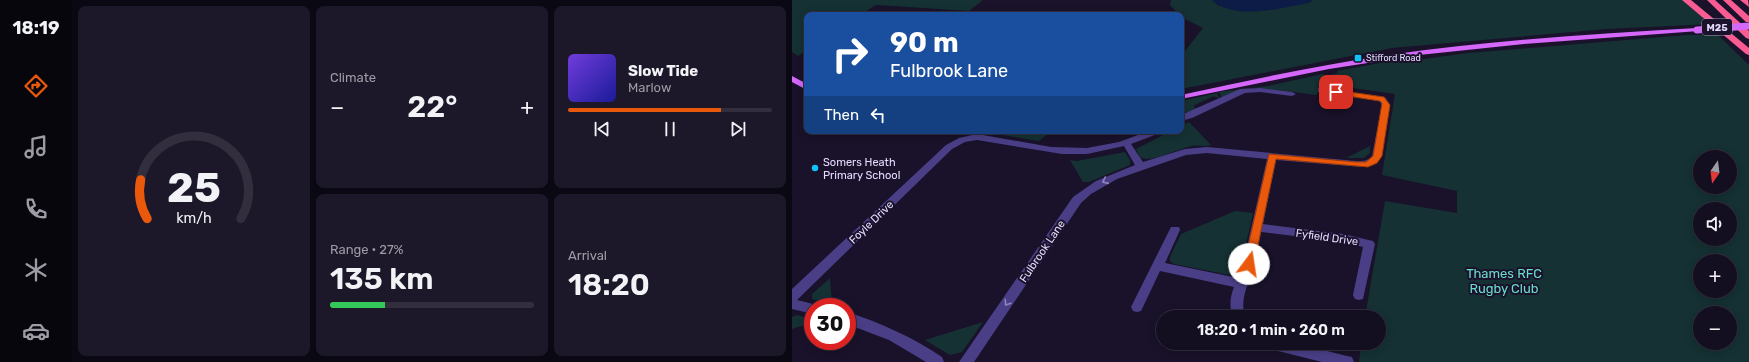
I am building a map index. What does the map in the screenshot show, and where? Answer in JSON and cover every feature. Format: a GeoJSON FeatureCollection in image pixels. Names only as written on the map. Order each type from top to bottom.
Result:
{"type":"FeatureCollection","features":[{"type":"Feature","properties":{"kind":"highway","name":"M25"},"geometry":{"type":"LineString","coordinates":[[1686,0],[1749,52]]}},
{"type":"Feature","properties":{"kind":"highway","name":"M25"},"geometry":{"type":"LineString","coordinates":[[1692,0],[1749,45]]}},
{"type":"Feature","properties":{"kind":"highway","name":"M25"},"geometry":{"type":"LineString","coordinates":[[1727,0],[1749,20]]}},
{"type":"Feature","properties":{"kind":"highway"},"geometry":{"type":"LineString","coordinates":[[1744,0],[1749,5]]}},
{"type":"Feature","properties":{"kind":"highway","name":"M25"},"geometry":{"type":"LineString","coordinates":[[1713,2],[1749,36]]}},
{"type":"Feature","properties":{"kind":"main road"},"geometry":{"type":"LineString","coordinates":[[1184,96],[1340,66],[1418,53],[1512,42],[1749,26]]}},
{"type":"Feature","properties":{"kind":"main road"},"geometry":{"type":"LineString","coordinates":[[792,78],[804,86]]}},
{"type":"Feature","properties":{"kind":"street"},"geometry":{"type":"LineString","coordinates":[[1184,117],[1190,116],[1243,91],[1265,90],[1292,94]]}},
{"type":"Feature","properties":{"kind":"street","name":"Fulbrook Lane"},"geometry":{"type":"LineString","coordinates":[[966,362],[1077,200],[1092,187],[1106,180],[1185,152],[1196,150],[1356,164],[1368,164],[1374,161],[1377,156],[1386,105],[1385,102],[1382,99],[1321,90]]}},
{"type":"Feature","properties":{"kind":"street"},"geometry":{"type":"LineString","coordinates":[[1141,167],[1126,143],[1149,134]]}},
{"type":"Feature","properties":{"kind":"street","name":"Foyle Drive"},"geometry":{"type":"LineString","coordinates":[[792,297],[957,141],[969,137],[987,138],[1049,150],[1072,152],[1098,150],[1126,143]]}},
{"type":"Feature","properties":{"kind":"street"},"geometry":{"type":"LineString","coordinates":[[1237,310],[1237,296],[1249,264],[1258,228],[1272,156]]}},
{"type":"Feature","properties":{"kind":"street","name":"Fyfield Drive"},"geometry":{"type":"LineString","coordinates":[[1258,228],[1343,238],[1369,244],[1359,295]]}},
{"type":"Feature","properties":{"kind":"street"},"geometry":{"type":"LineString","coordinates":[[1137,307],[1175,230]]}},
{"type":"Feature","properties":{"kind":"street"},"geometry":{"type":"LineString","coordinates":[[1157,266],[1241,284]]}},
{"type":"Feature","properties":{"kind":"street"},"geometry":{"type":"LineString","coordinates":[[792,304],[804,307]]}},
{"type":"Feature","properties":{"kind":"street"},"geometry":{"type":"LineString","coordinates":[[856,321],[887,332],[909,343],[937,362]]}},
{"type":"Feature","properties":{"kind":"street"},"geometry":{"type":"LineString","coordinates":[[1298,350],[1347,362]]}},
{"type":"Feature","properties":{"kind":"green space"},"geometry":{"type":"Polygon","coordinates":[[[792,0],[983,0],[969,11],[876,5],[865,12],[804,12],[804,52],[798,56],[792,52],[792,0]]]}},
{"type":"Feature","properties":{"kind":"green space"},"geometry":{"type":"Polygon","coordinates":[[[1171,0],[1212,0],[1219,6],[1308,3],[1313,0],[1683,0],[1711,24],[1607,29],[1392,48],[1184,88],[1184,52],[1203,28],[1184,18],[1184,12],[1177,12],[1170,5],[1171,0]]]}},
{"type":"Feature","properties":{"kind":"green space","name":"Thames RFC Rugby Club"},"geometry":{"type":"Polygon","coordinates":[[[1687,35],[1718,35],[1749,65],[1749,362],[1359,362],[1360,350],[1386,350],[1386,310],[1366,310],[1385,201],[1457,213],[1457,191],[1382,175],[1395,94],[1338,86],[1336,89],[1322,88],[1316,95],[1253,88],[1222,98],[1219,92],[1268,86],[1323,74],[1325,76],[1338,73],[1337,71],[1401,59],[1401,62],[1468,53],[1687,35]]]}},
{"type":"Feature","properties":{"kind":"green space"},"geometry":{"type":"Polygon","coordinates":[[[1217,93],[1220,99],[1214,96],[1193,106],[1196,109],[1188,113],[1184,111],[1184,102],[1217,93]]]}},
{"type":"Feature","properties":{"kind":"green space"},"geometry":{"type":"Polygon","coordinates":[[[1189,122],[1211,145],[1186,147],[1151,159],[1140,157],[1136,149],[1165,134],[1184,134],[1184,124],[1189,122]]]}},
{"type":"Feature","properties":{"kind":"green space"},"geometry":{"type":"Polygon","coordinates":[[[996,134],[1047,134],[1039,141],[996,134]]]}},
{"type":"Feature","properties":{"kind":"green space"},"geometry":{"type":"Polygon","coordinates":[[[1370,146],[1370,153],[1364,158],[1346,158],[1370,146]]]}},
{"type":"Feature","properties":{"kind":"green space"},"geometry":{"type":"Polygon","coordinates":[[[1125,152],[1130,160],[1130,165],[1089,182],[1083,182],[1070,160],[1077,161],[1125,152]]]}},
{"type":"Feature","properties":{"kind":"green space"},"geometry":{"type":"Polygon","coordinates":[[[1235,211],[1253,213],[1240,271],[1236,275],[1174,264],[1170,261],[1170,257],[1181,234],[1235,211]]]}},
{"type":"Feature","properties":{"kind":"green space"},"geometry":{"type":"Polygon","coordinates":[[[830,278],[832,298],[812,298],[812,294],[830,278]]]}},
{"type":"Feature","properties":{"kind":"green space"},"geometry":{"type":"Polygon","coordinates":[[[797,315],[804,317],[804,325],[792,329],[792,317],[797,315]]]}},
{"type":"Feature","properties":{"kind":"green space"},"geometry":{"type":"Polygon","coordinates":[[[983,322],[962,352],[950,355],[925,340],[983,322]]]}},
{"type":"Feature","properties":{"kind":"water"},"geometry":{"type":"Polygon","coordinates":[[[1212,0],[1313,0],[1308,3],[1285,8],[1245,11],[1233,10],[1212,0]]]}},
{"type":"Feature","properties":{"kind":"place","name":"Stifford Road"},"geometry":{"type":"Point","coordinates":[1358,58]}},
{"type":"Feature","properties":{"kind":"place","name":"Somers Heath Primary School"},"geometry":{"type":"Point","coordinates":[815,168]}},
{"type":"Feature","properties":{"kind":"route"},"geometry":{"type":"LineString","coordinates":[[1249,264],[1258,228],[1272,156],[1356,164],[1368,164],[1374,161],[1377,156],[1386,105],[1385,102],[1382,99],[1336,92]]}}]}
